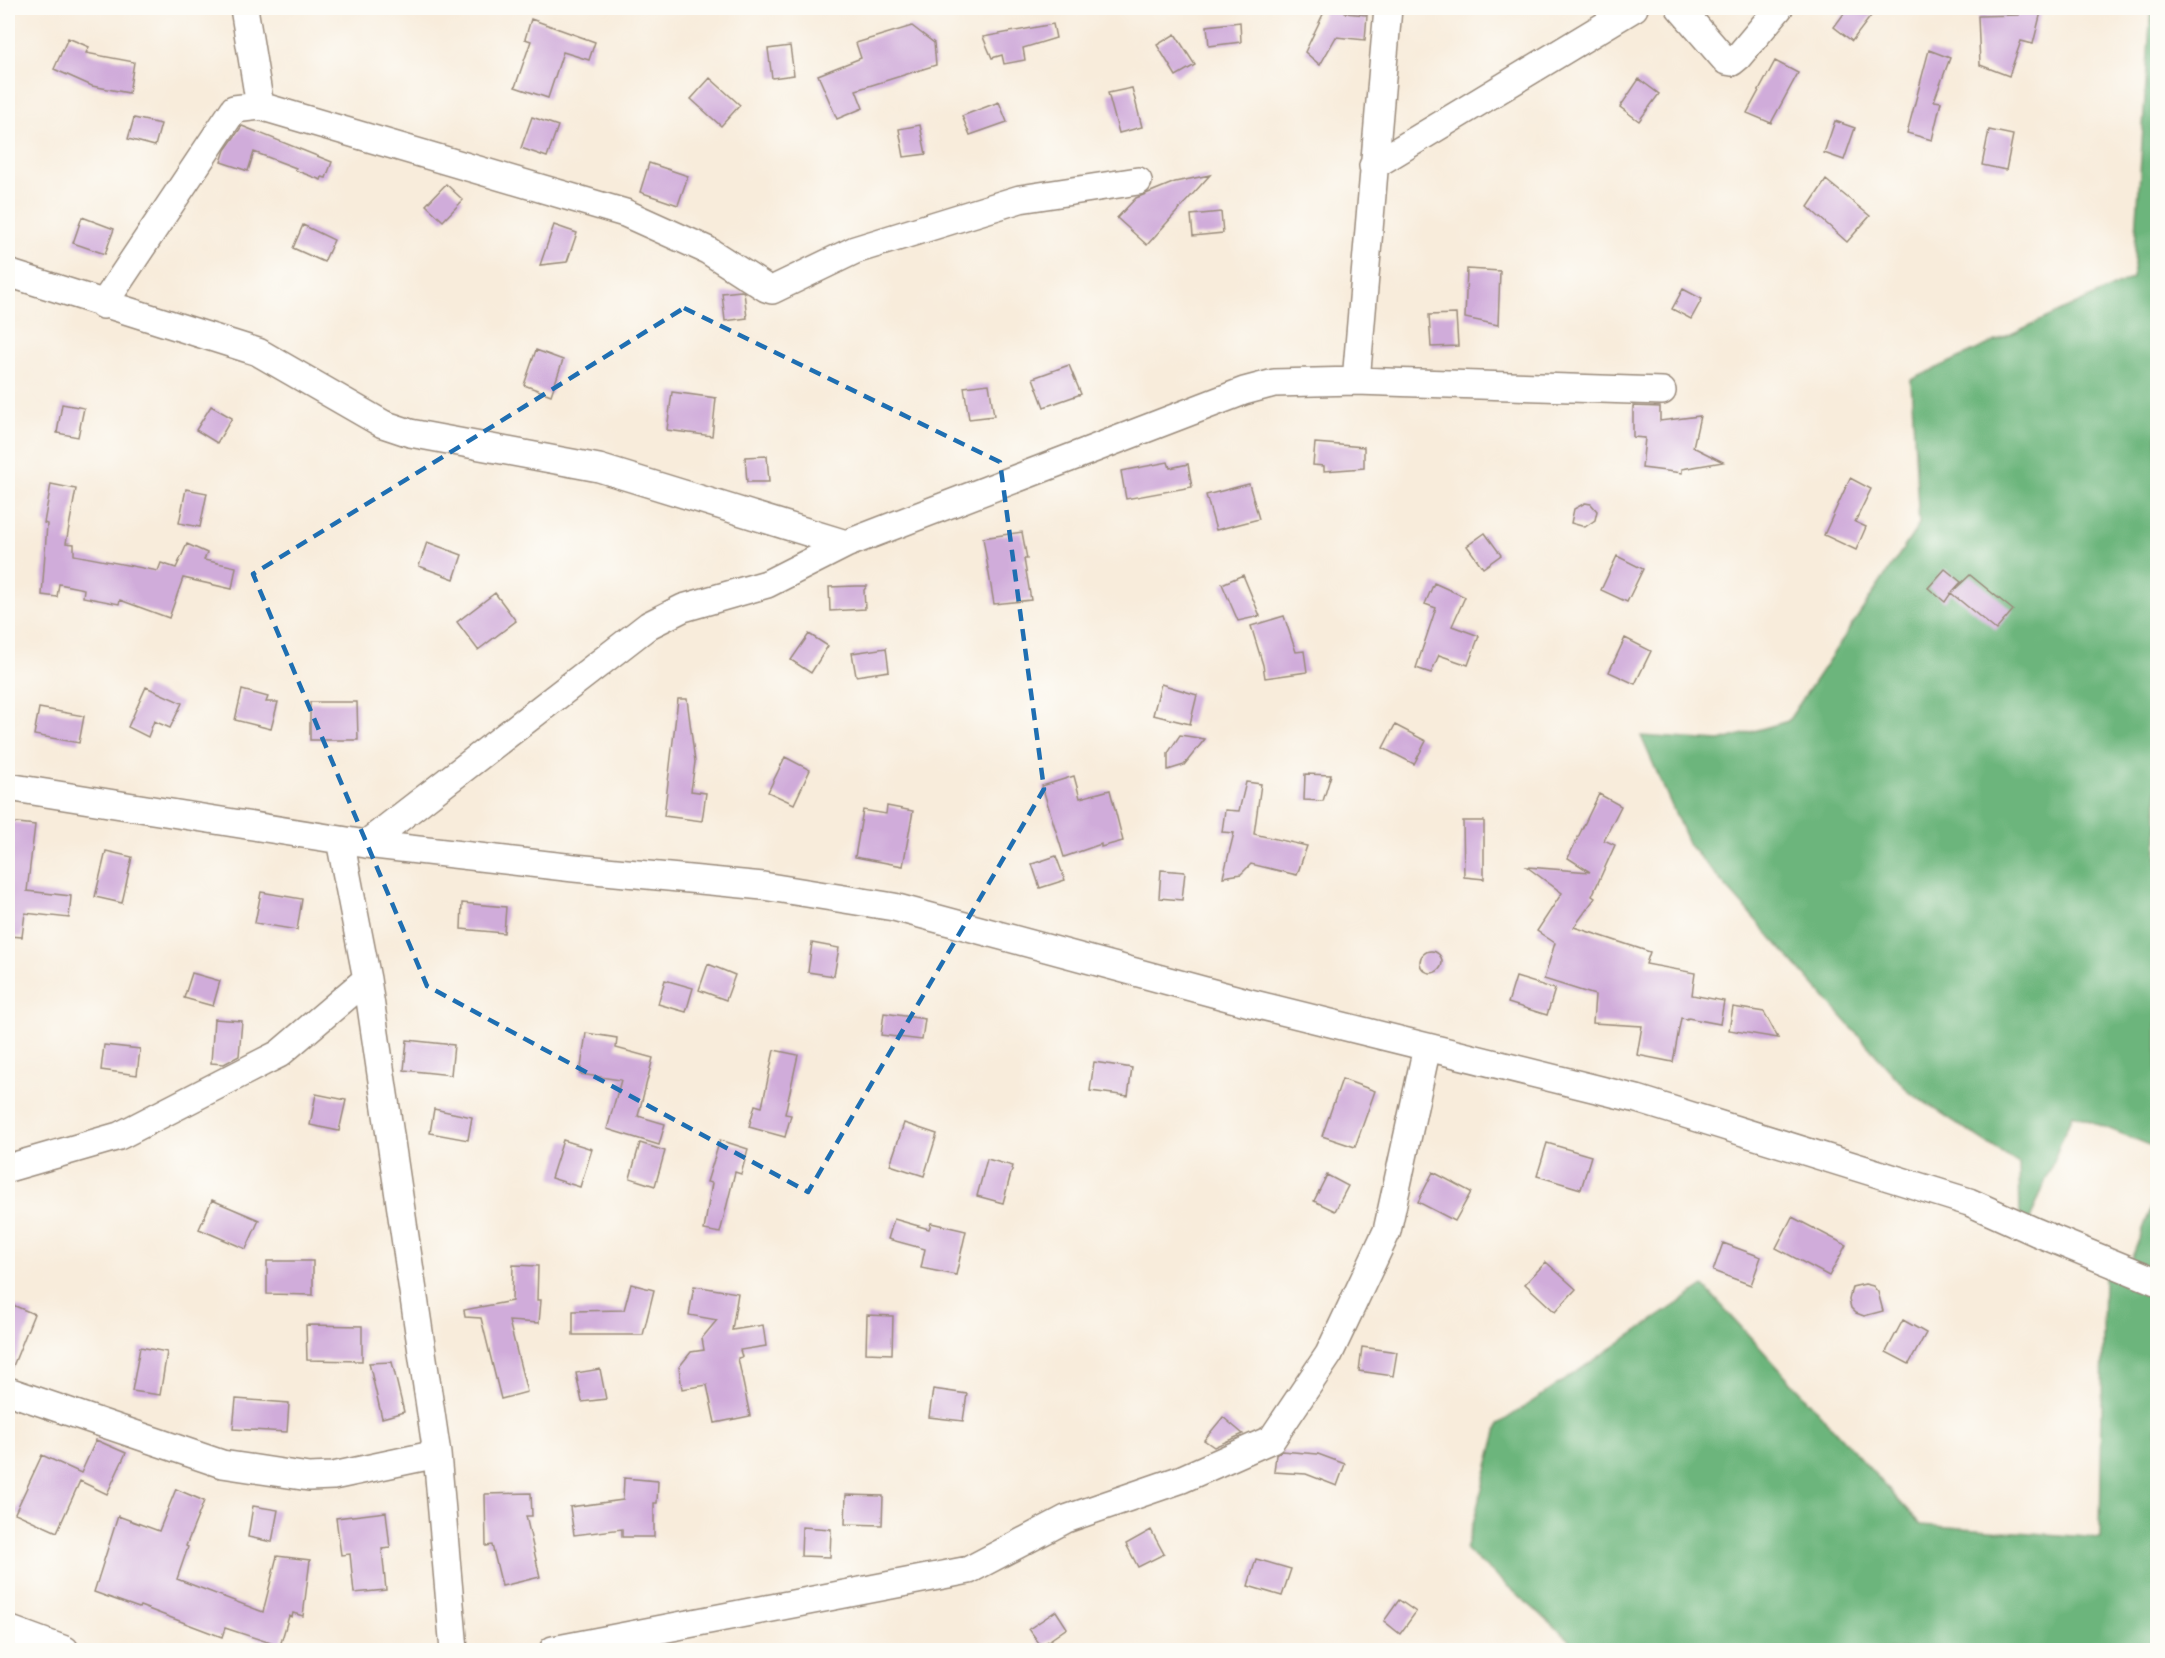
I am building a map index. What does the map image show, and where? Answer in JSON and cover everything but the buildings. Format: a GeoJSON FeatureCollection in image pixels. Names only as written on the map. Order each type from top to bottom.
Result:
{"type":"FeatureCollection","features":[{"type":"Feature","properties":{"kind":"street"},"geometry":{"type":"LineString","coordinates":[[244,8],[260,105]]}},
{"type":"Feature","properties":{"kind":"street"},"geometry":{"type":"LineString","coordinates":[[1356,381],[1388,8]]}},
{"type":"Feature","properties":{"kind":"street"},"geometry":{"type":"LineString","coordinates":[[1373,166],[1634,8]]}},
{"type":"Feature","properties":{"kind":"street"},"geometry":{"type":"LineString","coordinates":[[1680,8],[1726,61],[1732,62],[1779,8]]}},
{"type":"Feature","properties":{"kind":"street"},"geometry":{"type":"LineString","coordinates":[[103,304],[234,109],[260,105],[625,213],[707,250],[772,290],[855,250],[1020,199],[1138,181]]}},
{"type":"Feature","properties":{"kind":"street"},"geometry":{"type":"LineString","coordinates":[[8,273],[258,352],[383,424],[403,431],[599,468],[846,544]]}},
{"type":"Feature","properties":{"kind":"street"},"geometry":{"type":"LineString","coordinates":[[366,844],[649,625],[683,608],[767,584],[846,544],[1252,388],[1274,383],[1356,381],[1662,391]]}},
{"type":"Feature","properties":{"kind":"street"},"geometry":{"type":"LineString","coordinates":[[8,787],[366,844],[574,868],[763,886],[894,907],[1250,1003],[1637,1099],[1969,1202],[2157,1282]]}},
{"type":"Feature","properties":{"kind":"street"},"geometry":{"type":"LineString","coordinates":[[340,840],[367,979],[437,1454],[454,1650]]}},
{"type":"Feature","properties":{"kind":"street"},"geometry":{"type":"LineString","coordinates":[[8,1168],[119,1136],[279,1054],[367,979]]}},
{"type":"Feature","properties":{"kind":"street"},"geometry":{"type":"LineString","coordinates":[[553,1650],[969,1570],[1066,1519],[1182,1479],[1272,1440],[1329,1354],[1388,1231],[1427,1047]]}},
{"type":"Feature","properties":{"kind":"street"},"geometry":{"type":"LineString","coordinates":[[8,1391],[222,1464],[309,1477],[333,1476],[437,1454]]}},
{"type":"Feature","properties":{"kind":"street"},"geometry":{"type":"LineString","coordinates":[[8,1629],[65,1650]]}},
{"type":"Feature","properties":{"kind":"highlighted area"},"geometry":{"type":"Polygon","coordinates":[[[684,308],[1000,462],[1044,789],[808,1192],[427,986],[253,574],[684,308]]]}},
{"type":"Feature","properties":{"kind":"green space"},"geometry":{"type":"Polygon","coordinates":[[[2151,8],[2157,8],[2157,1148],[2072,1114],[2030,1220],[2131,1260],[2157,1193],[2157,1650],[1567,1650],[1570,1640],[1466,1550],[1499,1424],[1704,1286],[1921,1525],[2100,1538],[2104,1272],[2020,1218],[2019,1164],[1909,1092],[1689,845],[1641,736],[1720,741],[1788,721],[1919,525],[1911,380],[2133,278],[2151,8]]]}}]}
